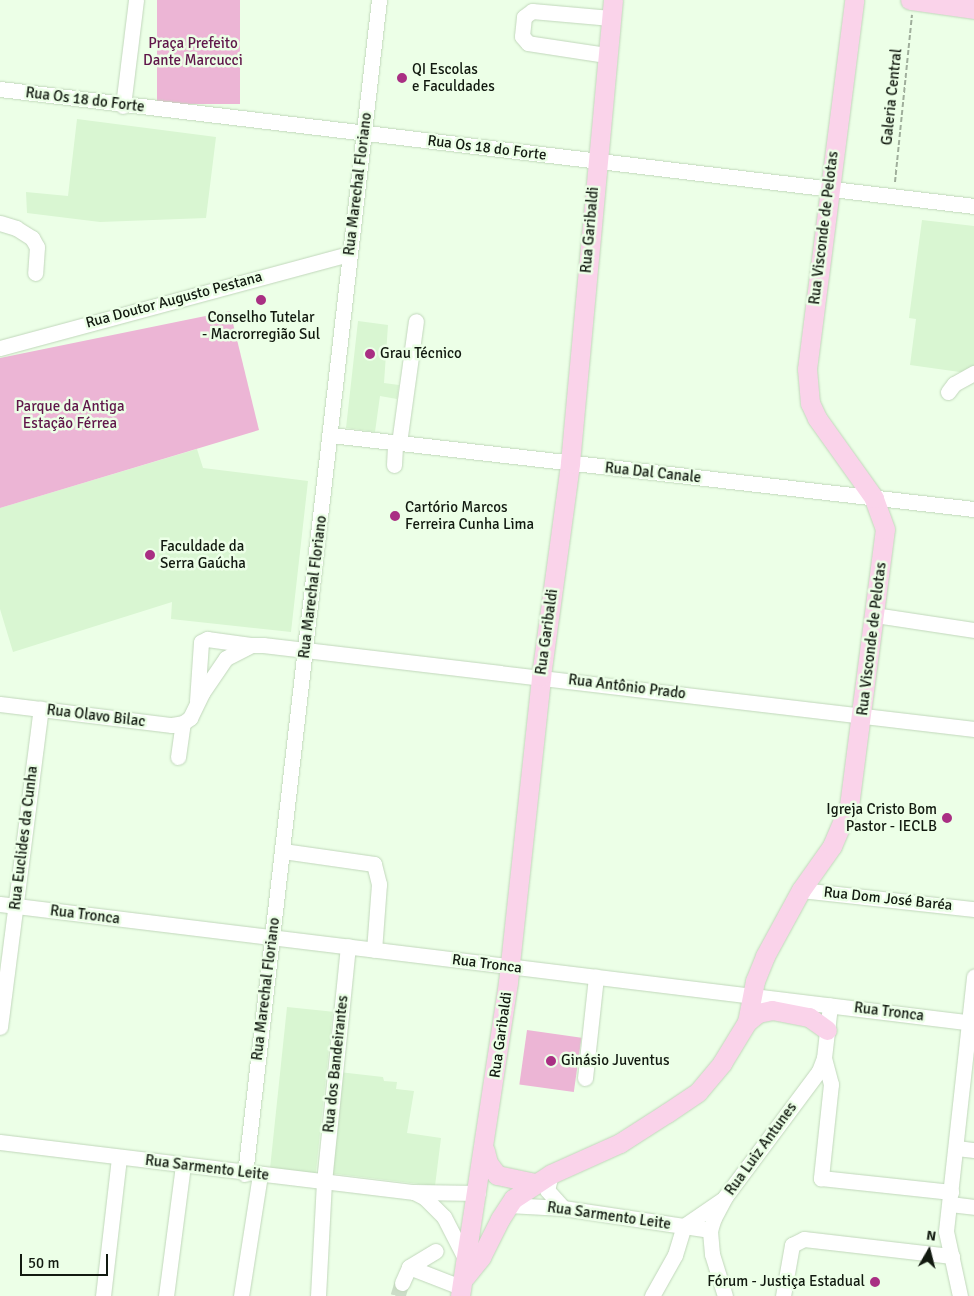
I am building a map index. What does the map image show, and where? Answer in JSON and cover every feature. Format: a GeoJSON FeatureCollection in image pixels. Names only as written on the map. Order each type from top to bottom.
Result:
{"type":"FeatureCollection","features":[{"type":"Feature","properties":{"kind":"main road","name":"Rua Visconde de Pelotas"},"geometry":{"type":"LineString","coordinates":[[464,1281],[481,1257],[508,1205],[543,1178],[620,1143],[698,1092],[722,1064],[748,1022],[752,996],[765,956],[801,890],[832,846],[849,806],[862,718],[885,529],[874,498],[817,418],[807,388],[828,189],[854,0]]}},
{"type":"Feature","properties":{"kind":"main road"},"geometry":{"type":"LineString","coordinates":[[912,0],[974,8]]}},
{"type":"Feature","properties":{"kind":"main road","name":"Rua Garibaldi"},"geometry":{"type":"LineString","coordinates":[[464,1281],[485,1150],[510,966],[541,676],[570,463],[596,162],[612,9]]}},
{"type":"Feature","properties":{"kind":"main road"},"geometry":{"type":"LineString","coordinates":[[748,1022],[758,1013],[772,1010],[809,1017],[826,1030]]}},
{"type":"Feature","properties":{"kind":"main road"},"geometry":{"type":"LineString","coordinates":[[485,1150],[488,1163],[497,1174],[543,1178]]}},
{"type":"Feature","properties":{"kind":"street"},"geometry":{"type":"LineString","coordinates":[[123,106],[136,0]]}},
{"type":"Feature","properties":{"kind":"street","name":"Rua Marechal Floriano"},"geometry":{"type":"LineString","coordinates":[[241,1296],[273,938],[331,435],[349,254],[380,0]]}},
{"type":"Feature","properties":{"kind":"street"},"geometry":{"type":"LineString","coordinates":[[606,55],[528,43],[522,36],[524,16],[532,11],[612,9]]}},
{"type":"Feature","properties":{"kind":"street","name":"Rua Os 18 do Forte"},"geometry":{"type":"LineString","coordinates":[[0,89],[123,106],[974,206]]}},
{"type":"Feature","properties":{"kind":"street"},"geometry":{"type":"LineString","coordinates":[[0,223],[16,228],[32,238],[37,247],[35,273]]}},
{"type":"Feature","properties":{"kind":"street","name":"Rua Doutor Augusto Pestana"},"geometry":{"type":"LineString","coordinates":[[0,348],[349,254]]}},
{"type":"Feature","properties":{"kind":"street"},"geometry":{"type":"LineString","coordinates":[[394,465],[416,321]]}},
{"type":"Feature","properties":{"kind":"street"},"geometry":{"type":"LineString","coordinates":[[948,392],[954,384],[974,373]]}},
{"type":"Feature","properties":{"kind":"street","name":"Rua Dal Canale"},"geometry":{"type":"LineString","coordinates":[[331,435],[974,509]]}},
{"type":"Feature","properties":{"kind":"street"},"geometry":{"type":"LineString","coordinates":[[875,616],[974,630]]}},
{"type":"Feature","properties":{"kind":"street","name":"Rua Antônio Prado"},"geometry":{"type":"LineString","coordinates":[[197,703],[200,642],[207,639],[251,645],[306,648],[541,676],[862,718],[974,729]]}},
{"type":"Feature","properties":{"kind":"street","name":"Rua Antônio Prado"},"geometry":{"type":"LineString","coordinates":[[178,758],[187,720],[226,658],[251,645]]}},
{"type":"Feature","properties":{"kind":"street","name":"Rua Olavo Bilac"},"geometry":{"type":"LineString","coordinates":[[0,704],[172,725],[187,720]]}},
{"type":"Feature","properties":{"kind":"street","name":"Rua Euclides da Cunha"},"geometry":{"type":"LineString","coordinates":[[0,1027],[41,709]]}},
{"type":"Feature","properties":{"kind":"street"},"geometry":{"type":"LineString","coordinates":[[283,851],[374,864],[379,884],[374,950]]}},
{"type":"Feature","properties":{"kind":"street","name":"Rua Dom José Baréa"},"geometry":{"type":"LineString","coordinates":[[801,890],[974,908]]}},
{"type":"Feature","properties":{"kind":"street","name":"Rua Tronca"},"geometry":{"type":"LineString","coordinates":[[0,904],[971,1022]]}},
{"type":"Feature","properties":{"kind":"street","name":"Rua dos Bandeirantes"},"geometry":{"type":"LineString","coordinates":[[318,1296],[324,1182],[348,946]]}},
{"type":"Feature","properties":{"kind":"street"},"geometry":{"type":"LineString","coordinates":[[585,1078],[596,977]]}},
{"type":"Feature","properties":{"kind":"street"},"geometry":{"type":"LineString","coordinates":[[960,1296],[946,1231],[971,1022],[974,977]]}},
{"type":"Feature","properties":{"kind":"street","name":"Rua Luiz Antunes"},"geometry":{"type":"LineString","coordinates":[[725,1296],[712,1254],[710,1230],[725,1197],[815,1077],[824,1058],[830,1005]]}},
{"type":"Feature","properties":{"kind":"street"},"geometry":{"type":"LineString","coordinates":[[824,1058],[831,1084],[821,1178],[950,1198],[974,1206]]}},
{"type":"Feature","properties":{"kind":"street","name":"Rua Sarmento Leite"},"geometry":{"type":"LineString","coordinates":[[0,1142],[252,1174],[414,1192],[478,1193]]}},
{"type":"Feature","properties":{"kind":"street"},"geometry":{"type":"LineString","coordinates":[[957,1148],[974,1150]]}},
{"type":"Feature","properties":{"kind":"street"},"geometry":{"type":"LineString","coordinates":[[103,1296],[119,1157]]}},
{"type":"Feature","properties":{"kind":"street"},"geometry":{"type":"LineString","coordinates":[[166,1296],[183,1165]]}},
{"type":"Feature","properties":{"kind":"street"},"geometry":{"type":"LineString","coordinates":[[543,1178],[548,1190],[563,1208]]}},
{"type":"Feature","properties":{"kind":"street"},"geometry":{"type":"LineString","coordinates":[[414,1192],[424,1197],[444,1217],[464,1281]]}},
{"type":"Feature","properties":{"kind":"street"},"geometry":{"type":"LineString","coordinates":[[652,1296],[675,1255],[684,1226],[725,1197]]}},
{"type":"Feature","properties":{"kind":"street","name":"Rua Sarmento Leite"},"geometry":{"type":"LineString","coordinates":[[508,1205],[563,1208],[710,1230]]}},
{"type":"Feature","properties":{"kind":"street"},"geometry":{"type":"LineString","coordinates":[[783,1296],[792,1245],[804,1239],[952,1256]]}},
{"type":"Feature","properties":{"kind":"street"},"geometry":{"type":"LineString","coordinates":[[402,1283],[409,1267],[436,1251]]}},
{"type":"Feature","properties":{"kind":"street"},"geometry":{"type":"LineString","coordinates":[[409,1267],[464,1281]]}},
{"type":"Feature","properties":{"kind":"path","name":"Galeria Central"},"geometry":{"type":"LineString","coordinates":[[893,197],[912,0]]}},
{"type":"Feature","properties":{"kind":"shaded area"},"geometry":{"type":"Polygon","coordinates":[[[77,119],[216,137],[206,218],[100,222],[27,213],[26,192],[68,196],[77,119]]]}},
{"type":"Feature","properties":{"kind":"shaded area"},"geometry":{"type":"Polygon","coordinates":[[[922,220],[974,226],[974,374],[910,365],[916,319],[909,318],[922,220]]]}},
{"type":"Feature","properties":{"kind":"shaded area","name":"Grau Técnico"},"geometry":{"type":"Polygon","coordinates":[[[358,321],[388,325],[384,383],[399,385],[397,399],[380,396],[375,432],[346,428],[358,321]]]}},
{"type":"Feature","properties":{"kind":"shaded area","name":"Faculdade da Serra Gaúcha"},"geometry":{"type":"Polygon","coordinates":[[[197,449],[203,468],[308,481],[291,632],[171,619],[172,602],[13,652],[0,609],[0,508],[197,449]]]}},
{"type":"Feature","properties":{"kind":"shaded area"},"geometry":{"type":"Polygon","coordinates":[[[287,1007],[333,1012],[316,1174],[270,1169],[287,1007]]]}},
{"type":"Feature","properties":{"kind":"shaded area"},"geometry":{"type":"Polygon","coordinates":[[[339,1072],[383,1077],[384,1081],[397,1082],[396,1089],[414,1091],[407,1133],[441,1138],[435,1186],[328,1173],[339,1072]]]}},
{"type":"Feature","properties":{"kind":"green space","name":"Praça Prefeito Dante Marcucci"},"geometry":{"type":"Polygon","coordinates":[[[157,0],[240,0],[240,104],[157,104],[157,0]]]}},
{"type":"Feature","properties":{"kind":"green space","name":"Parque da Antiga Estação Férrea"},"geometry":{"type":"Polygon","coordinates":[[[230,311],[259,430],[0,508],[0,358],[230,311]]]}},
{"type":"Feature","properties":{"kind":"green space","name":"Ginásio Juventus"},"geometry":{"type":"Polygon","coordinates":[[[527,1030],[581,1038],[574,1092],[519,1084],[527,1030]]]}},
{"type":"Feature","properties":{"kind":"tunnel"},"geometry":{"type":"LineString","coordinates":[[398,1296],[402,1283]]}},
{"type":"Feature","properties":{"kind":"place","name":"QI Escolas e Faculdades"},"geometry":{"type":"Point","coordinates":[402,78]}},
{"type":"Feature","properties":{"kind":"place","name":"Conselho Tutelar - Macrorregião Sul"},"geometry":{"type":"Point","coordinates":[261,300]}},
{"type":"Feature","properties":{"kind":"place","name":"Grau Técnico"},"geometry":{"type":"Point","coordinates":[370,354]}},
{"type":"Feature","properties":{"kind":"place","name":"Cartório Marcos Ferreira Cunha Lima"},"geometry":{"type":"Point","coordinates":[395,516]}},
{"type":"Feature","properties":{"kind":"place","name":"Faculdade da Serra Gaúcha"},"geometry":{"type":"Point","coordinates":[150,555]}},
{"type":"Feature","properties":{"kind":"place","name":"Igreja Cristo Bom Pastor - IECLB"},"geometry":{"type":"Point","coordinates":[947,818]}},
{"type":"Feature","properties":{"kind":"place","name":"Ginásio Juventus"},"geometry":{"type":"Point","coordinates":[551,1061]}},
{"type":"Feature","properties":{"kind":"place","name":"Fórum - Justiça Estadual"},"geometry":{"type":"Point","coordinates":[875,1282]}}]}
